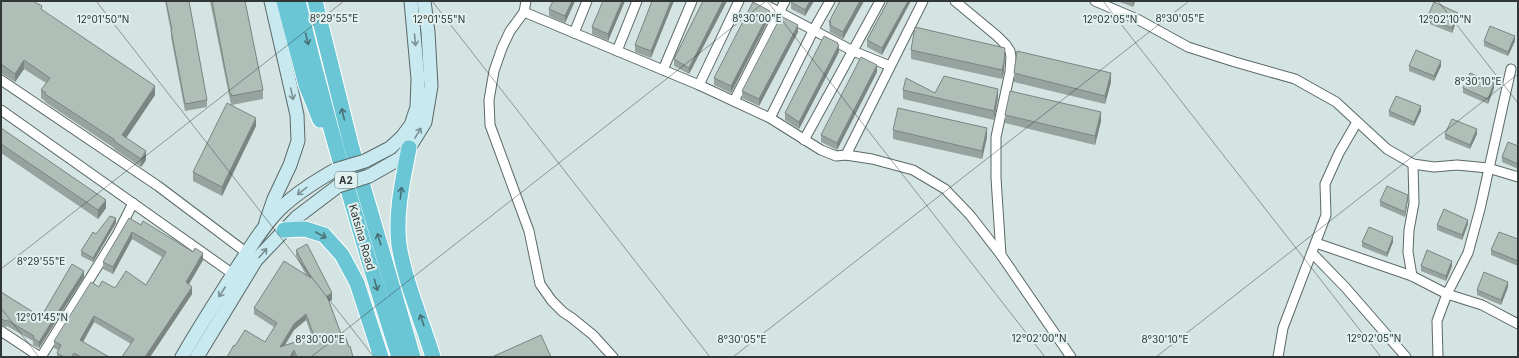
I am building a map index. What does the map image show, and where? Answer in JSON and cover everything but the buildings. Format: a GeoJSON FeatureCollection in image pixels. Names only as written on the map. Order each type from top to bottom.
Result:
{"type":"FeatureCollection","features":[{"type":"Feature","properties":{"kind":"highway"},"geometry":{"type":"LineString","coordinates":[[284,1],[306,85],[319,118],[334,139]]}},
{"type":"Feature","properties":{"kind":"highway","name":"Katsina Road"},"geometry":{"type":"LineString","coordinates":[[298,1],[319,88],[377,290],[399,357]]}},
{"type":"Feature","properties":{"kind":"highway","name":"Katsina Road"},"geometry":{"type":"LineString","coordinates":[[315,1],[351,145],[414,357]]}},
{"type":"Feature","properties":{"kind":"highway"},"geometry":{"type":"LineString","coordinates":[[410,148],[398,220],[399,245],[408,281],[433,357]]}},
{"type":"Feature","properties":{"kind":"highway"},"geometry":{"type":"LineString","coordinates":[[284,230],[305,229],[324,235],[342,255],[357,283],[381,357]]}},
{"type":"Feature","properties":{"kind":"main road"},"geometry":{"type":"LineString","coordinates":[[264,229],[274,199],[290,165],[298,141],[297,115],[271,1]]}},
{"type":"Feature","properties":{"kind":"main road"},"geometry":{"type":"LineString","coordinates":[[182,357],[233,274],[264,229],[280,209],[313,182],[335,170],[365,161],[390,148],[402,137],[411,125],[417,107],[418,79],[411,1]]}},
{"type":"Feature","properties":{"kind":"main road"},"geometry":{"type":"LineString","coordinates":[[197,357],[256,260],[297,217],[338,186],[369,176],[399,159],[410,148],[425,122],[431,86],[428,32],[424,1]]}},
{"type":"Feature","properties":{"kind":"street"},"geometry":{"type":"LineString","coordinates":[[526,1],[524,12],[510,30],[494,71],[489,100],[490,125],[529,231],[540,284],[552,301],[563,312],[593,335],[613,357]]}},
{"type":"Feature","properties":{"kind":"street"},"geometry":{"type":"LineString","coordinates":[[574,33],[587,1]]}},
{"type":"Feature","properties":{"kind":"street"},"geometry":{"type":"LineString","coordinates":[[617,51],[637,1]]}},
{"type":"Feature","properties":{"kind":"street"},"geometry":{"type":"LineString","coordinates":[[663,70],[692,1]]}},
{"type":"Feature","properties":{"kind":"street"},"geometry":{"type":"LineString","coordinates":[[699,85],[740,1]]}},
{"type":"Feature","properties":{"kind":"street"},"geometry":{"type":"LineString","coordinates":[[758,1],[814,29],[853,51],[890,66]]}},
{"type":"Feature","properties":{"kind":"street"},"geometry":{"type":"LineString","coordinates":[[734,101],[785,1]]}},
{"type":"Feature","properties":{"kind":"street"},"geometry":{"type":"LineString","coordinates":[[770,118],[814,29],[830,1]]}},
{"type":"Feature","properties":{"kind":"street"},"geometry":{"type":"LineString","coordinates":[[804,140],[880,1]]}},
{"type":"Feature","properties":{"kind":"street"},"geometry":{"type":"LineString","coordinates":[[846,155],[923,1]]}},
{"type":"Feature","properties":{"kind":"street"},"geometry":{"type":"LineString","coordinates":[[955,1],[997,36],[1010,51],[1010,72],[996,137],[996,178],[1001,255]]}},
{"type":"Feature","properties":{"kind":"street"},"geometry":{"type":"LineString","coordinates":[[1095,1],[1139,20],[1188,47],[1235,62],[1295,78],[1336,102],[1387,149],[1413,164],[1434,167],[1457,165],[1488,168],[1518,177]]}},
{"type":"Feature","properties":{"kind":"street"},"geometry":{"type":"LineString","coordinates":[[524,12],[734,101],[770,118],[821,150],[836,156],[846,155],[872,159],[913,170],[946,189],[970,215],[1001,255],[1071,357]]}},
{"type":"Feature","properties":{"kind":"street"},"geometry":{"type":"LineString","coordinates":[[1438,357],[1437,321],[1447,294],[1468,253],[1480,209],[1511,69]]}},
{"type":"Feature","properties":{"kind":"street"},"geometry":{"type":"LineString","coordinates":[[1,80],[158,186],[247,253]]}},
{"type":"Feature","properties":{"kind":"street"},"geometry":{"type":"LineString","coordinates":[[1,110],[233,274]]}},
{"type":"Feature","properties":{"kind":"street"},"geometry":{"type":"LineString","coordinates":[[1277,355],[1283,328],[1326,215],[1325,184],[1339,153],[1356,122]]}},
{"type":"Feature","properties":{"kind":"street"},"geometry":{"type":"LineString","coordinates":[[1412,276],[1408,252],[1409,230],[1414,203],[1413,164]]}},
{"type":"Feature","properties":{"kind":"street"},"geometry":{"type":"LineString","coordinates":[[1,332],[40,357],[117,235],[133,203]]}},
{"type":"Feature","properties":{"kind":"street"},"geometry":{"type":"LineString","coordinates":[[1316,244],[1412,276],[1447,294],[1482,305],[1518,324]]}},
{"type":"Feature","properties":{"kind":"street"},"geometry":{"type":"LineString","coordinates":[[1312,253],[1346,287],[1406,357]]}}]}
